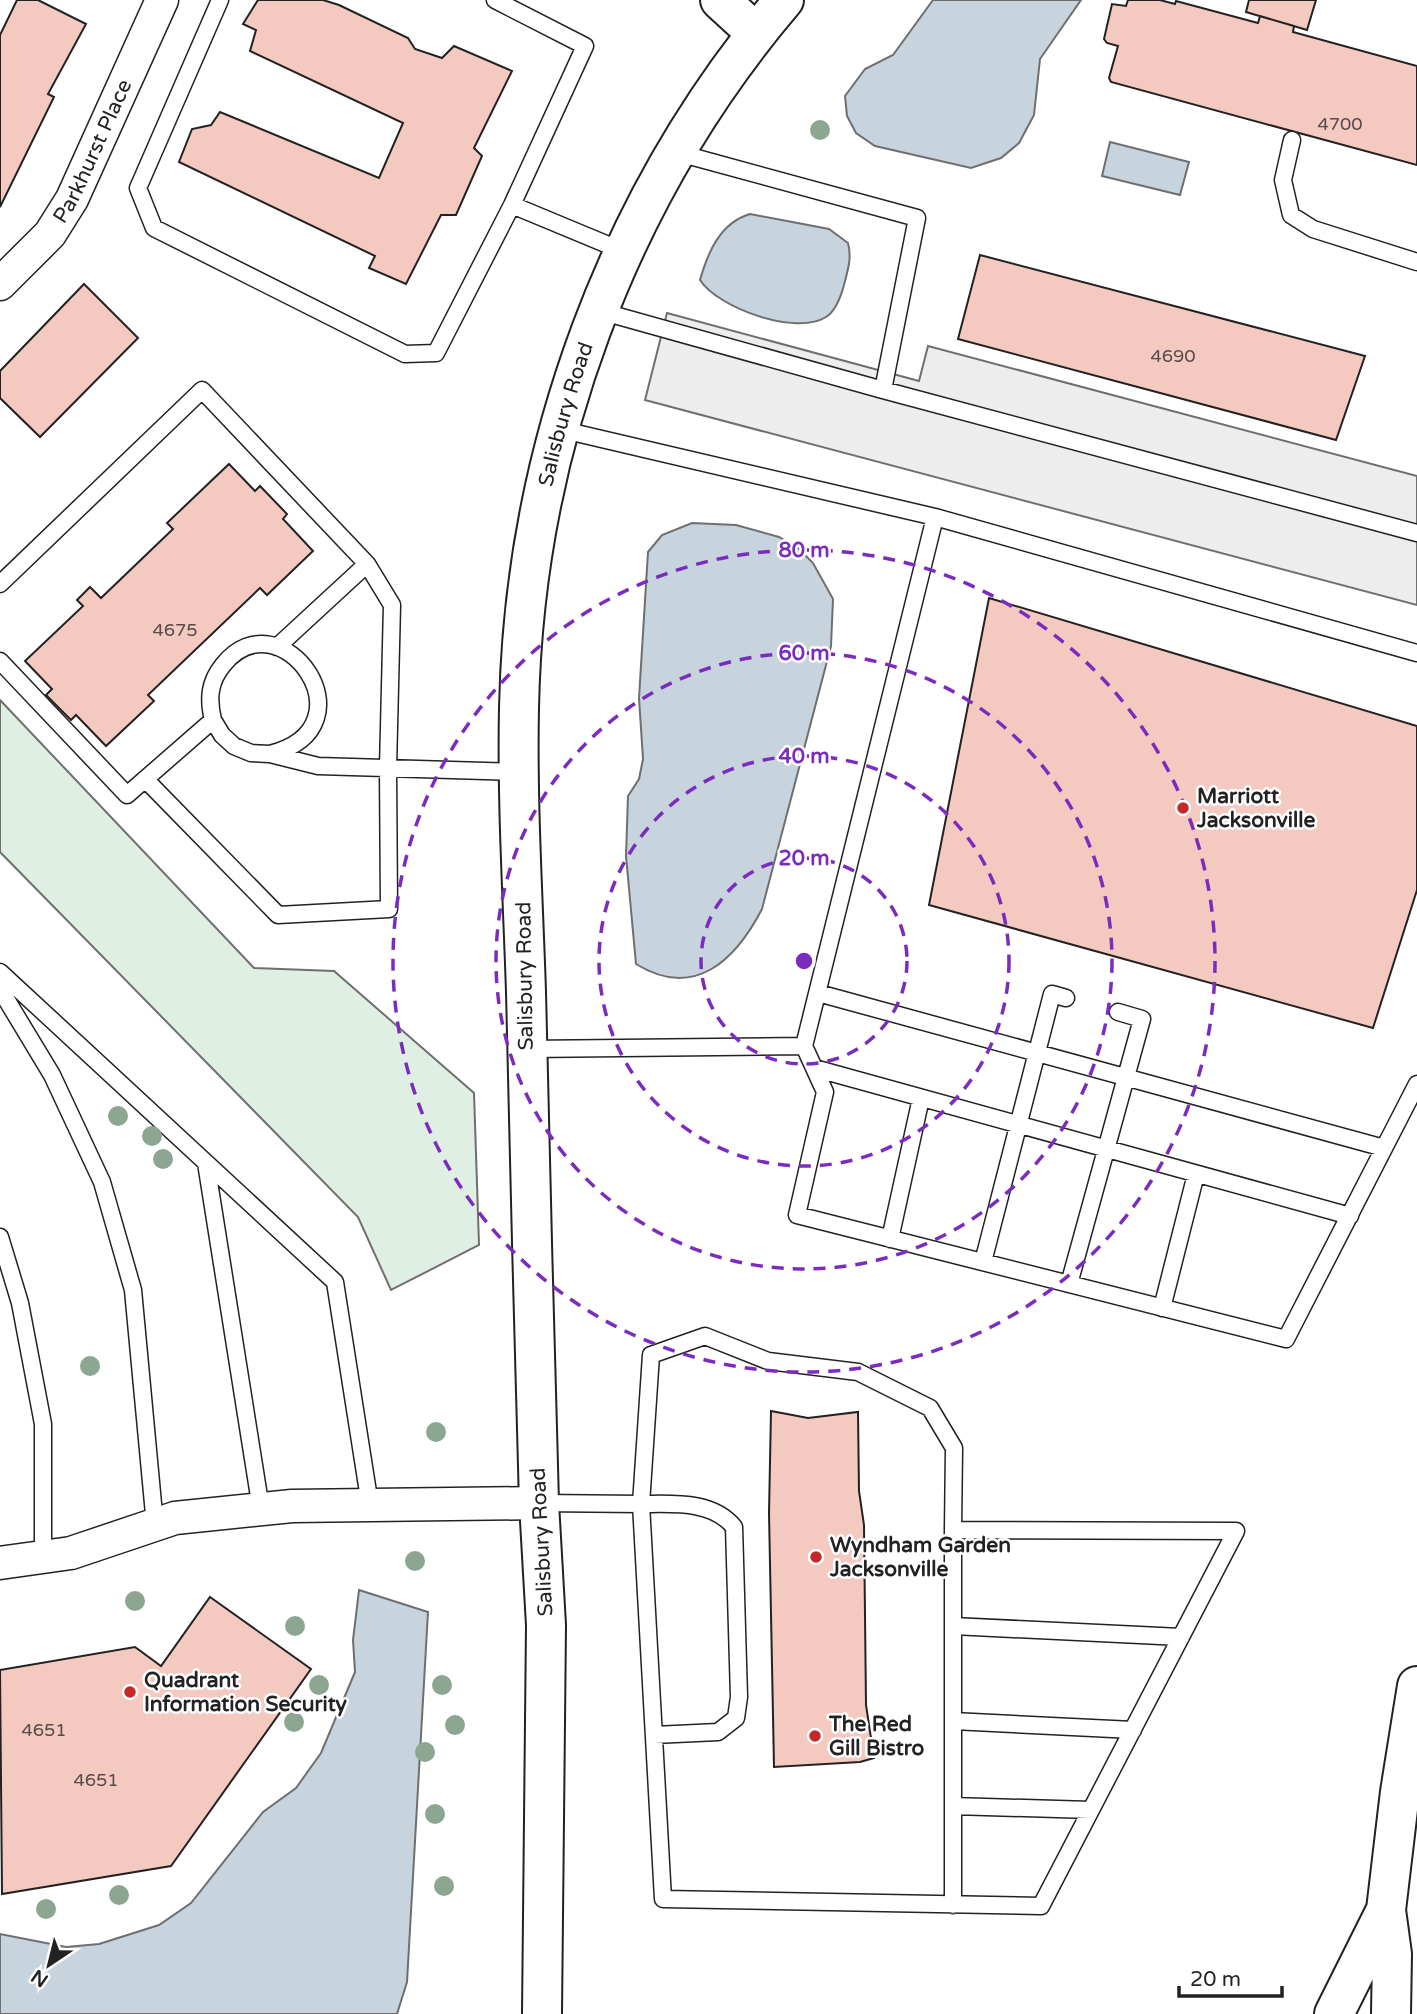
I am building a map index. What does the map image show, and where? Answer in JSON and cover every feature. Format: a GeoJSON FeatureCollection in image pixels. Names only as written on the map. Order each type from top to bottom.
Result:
{"type":"FeatureCollection","features":[{"type":"Feature","properties":{"kind":"main road"},"geometry":{"type":"LineString","coordinates":[[720,0],[756,33]]}},
{"type":"Feature","properties":{"kind":"main road","name":"Salisbury Road"},"geometry":{"type":"LineString","coordinates":[[542,2014],[546,1625],[539,1503],[519,707],[533,548],[569,388],[625,252],[675,152],[756,33],[784,0]]}},
{"type":"Feature","properties":{"kind":"main road"},"geometry":{"type":"LineString","coordinates":[[1391,2014],[1392,1954],[1386,1910],[1400,1792],[1417,1686]]}},
{"type":"Feature","properties":{"kind":"main road"},"geometry":{"type":"LineString","coordinates":[[1334,2014],[1386,1910]]}},
{"type":"Feature","properties":{"kind":"street","name":"Parkhurst Place"},"geometry":{"type":"LineString","coordinates":[[0,284],[50,234],[72,199],[162,0]]}},
{"type":"Feature","properties":{"kind":"street"},"geometry":{"type":"LineString","coordinates":[[0,1563],[71,1553],[175,1518],[261,1509],[539,1503]]}},
{"type":"Feature","properties":{"kind":"lane"},"geometry":{"type":"LineString","coordinates":[[220,0],[138,188],[154,228],[405,354],[436,353],[512,205],[585,46],[495,0]]}},
{"type":"Feature","properties":{"kind":"lane"},"geometry":{"type":"LineString","coordinates":[[1292,140],[1283,180],[1291,215],[1313,229],[1417,262]]}},
{"type":"Feature","properties":{"kind":"lane"},"geometry":{"type":"LineString","coordinates":[[675,152],[917,218],[883,390]]}},
{"type":"Feature","properties":{"kind":"lane"},"geometry":{"type":"LineString","coordinates":[[512,205],[625,252]]}},
{"type":"Feature","properties":{"kind":"lane"},"geometry":{"type":"LineString","coordinates":[[600,311],[1417,533]]}},
{"type":"Feature","properties":{"kind":"lane"},"geometry":{"type":"LineString","coordinates":[[0,584],[202,390],[367,564],[392,605],[388,768],[389,909],[278,915],[145,779]]}},
{"type":"Feature","properties":{"kind":"lane"},"geometry":{"type":"LineString","coordinates":[[558,429],[935,517],[1417,653]]}},
{"type":"Feature","properties":{"kind":"lane"},"geometry":{"type":"LineString","coordinates":[[935,517],[804,1046],[825,1092],[797,1215],[1286,1339],[1417,1084]]}},
{"type":"Feature","properties":{"kind":"lane"},"geometry":{"type":"LineString","coordinates":[[277,648],[367,564]]}},
{"type":"Feature","properties":{"kind":"lane"},"geometry":{"type":"LineString","coordinates":[[270,754],[284,750],[305,735],[317,711],[318,695],[305,664],[292,654],[277,648],[253,646],[226,661],[216,674],[210,690],[213,720],[222,735],[234,746],[251,753],[270,754],[318,766],[520,772]]}},
{"type":"Feature","properties":{"kind":"lane"},"geometry":{"type":"LineString","coordinates":[[0,661],[128,795],[213,720]]}},
{"type":"Feature","properties":{"kind":"lane"},"geometry":{"type":"LineString","coordinates":[[0,972],[335,1282],[370,1505]]}},
{"type":"Feature","properties":{"kind":"lane"},"geometry":{"type":"LineString","coordinates":[[0,989],[52,1075],[106,1194],[133,1290],[155,1525]]}},
{"type":"Feature","properties":{"kind":"lane"},"geometry":{"type":"LineString","coordinates":[[818,993],[1384,1148]]}},
{"type":"Feature","properties":{"kind":"lane"},"geometry":{"type":"LineString","coordinates":[[983,1262],[1052,994],[1066,998]]}},
{"type":"Feature","properties":{"kind":"lane"},"geometry":{"type":"LineString","coordinates":[[1069,1284],[1142,1019],[1118,1012]]}},
{"type":"Feature","properties":{"kind":"lane"},"geometry":{"type":"LineString","coordinates":[[527,1049],[804,1046]]}},
{"type":"Feature","properties":{"kind":"lane"},"geometry":{"type":"LineString","coordinates":[[814,1068],[1350,1216]]}},
{"type":"Feature","properties":{"kind":"lane"},"geometry":{"type":"LineString","coordinates":[[890,1239],[921,1098]]}},
{"type":"Feature","properties":{"kind":"lane"},"geometry":{"type":"LineString","coordinates":[[206,1163],[261,1509]]}},
{"type":"Feature","properties":{"kind":"lane"},"geometry":{"type":"LineString","coordinates":[[1162,1308],[1196,1174]]}},
{"type":"Feature","properties":{"kind":"lane"},"geometry":{"type":"LineString","coordinates":[[0,1237],[20,1303],[43,1424],[43,1557]]}},
{"type":"Feature","properties":{"kind":"lane"},"geometry":{"type":"LineString","coordinates":[[953,1530],[1236,1531],[1041,1906],[953,1905],[663,1899],[641,1504],[650,1355],[705,1336],[768,1361],[858,1372],[930,1408],[954,1448],[953,1530],[953,1905]]}},
{"type":"Feature","properties":{"kind":"lane"},"geometry":{"type":"LineString","coordinates":[[539,1503],[680,1504],[718,1512],[734,1527],[739,1696],[736,1718],[718,1732],[654,1735]]}},
{"type":"Feature","properties":{"kind":"lane"},"geometry":{"type":"LineString","coordinates":[[953,1626],[1181,1637]]}},
{"type":"Feature","properties":{"kind":"lane"},"geometry":{"type":"LineString","coordinates":[[953,1721],[1133,1730]]}},
{"type":"Feature","properties":{"kind":"lane"},"geometry":{"type":"LineString","coordinates":[[953,1807],[1091,1810]]}},
{"type":"Feature","properties":{"kind":"green space"},"geometry":{"type":"Polygon","coordinates":[[[0,700],[254,968],[334,971],[474,1093],[479,1245],[391,1290],[358,1217],[0,852],[0,700]]]}},
{"type":"Feature","properties":{"kind":"shaded area"},"geometry":{"type":"Polygon","coordinates":[[[933,0],[1081,0],[1040,59],[1034,115],[1019,143],[1001,158],[971,168],[875,146],[856,133],[847,116],[845,96],[865,69],[893,55],[933,0]]]}},
{"type":"Feature","properties":{"kind":"shaded area"},"geometry":{"type":"Polygon","coordinates":[[[1110,142],[1189,162],[1180,195],[1102,176],[1110,142]]]}},
{"type":"Feature","properties":{"kind":"shaded area"},"geometry":{"type":"Polygon","coordinates":[[[750,214],[829,229],[848,243],[850,259],[844,285],[838,303],[830,314],[813,322],[796,323],[758,316],[723,300],[700,280],[711,249],[723,231],[750,214]]]}},
{"type":"Feature","properties":{"kind":"shaded area"},"geometry":{"type":"Polygon","coordinates":[[[667,313],[919,381],[928,346],[1417,476],[1417,605],[645,400],[667,313]]]}},
{"type":"Feature","properties":{"kind":"shaded area"},"geometry":{"type":"Polygon","coordinates":[[[692,523],[736,525],[779,537],[799,549],[813,563],[833,599],[831,646],[762,909],[739,945],[726,959],[711,970],[676,978],[657,974],[636,964],[626,856],[628,796],[639,779],[643,759],[639,698],[648,552],[662,535],[692,523]]]}},
{"type":"Feature","properties":{"kind":"shaded area"},"geometry":{"type":"Polygon","coordinates":[[[359,1590],[428,1612],[407,1982],[397,2014],[0,2014],[0,1934],[66,1947],[99,1944],[159,1925],[191,1903],[263,1812],[296,1788],[321,1753],[355,1672],[353,1640],[359,1590]]]}},
{"type":"Feature","properties":{"kind":"building"},"geometry":{"type":"Polygon","coordinates":[[[17,0],[38,0],[86,24],[48,94],[54,97],[0,207],[0,35],[17,0]]]}},
{"type":"Feature","properties":{"kind":"building"},"geometry":{"type":"Polygon","coordinates":[[[258,0],[323,0],[408,38],[415,49],[442,58],[454,46],[512,71],[474,148],[482,156],[456,215],[441,215],[406,284],[369,268],[375,256],[179,162],[192,129],[211,125],[220,112],[379,178],[403,123],[250,51],[256,30],[243,24],[258,0]]]}},
{"type":"Feature","properties":{"kind":"building"},"geometry":{"type":"Polygon","coordinates":[[[1128,0],[1160,0],[1175,4],[1176,1],[1258,23],[1260,16],[1294,26],[1293,32],[1417,66],[1417,165],[1111,82],[1109,78],[1118,46],[1107,43],[1104,39],[1112,4],[1126,6],[1128,0]]]}},
{"type":"Feature","properties":{"kind":"building"},"geometry":{"type":"Polygon","coordinates":[[[1249,0],[1316,0],[1307,30],[1246,12],[1249,0]]]}},
{"type":"Feature","properties":{"kind":"building"},"geometry":{"type":"Polygon","coordinates":[[[980,255],[1365,356],[1336,440],[958,339],[980,255]]]}},
{"type":"Feature","properties":{"kind":"building"},"geometry":{"type":"Polygon","coordinates":[[[84,284],[138,338],[40,437],[0,398],[0,371],[84,284]]]}},
{"type":"Feature","properties":{"kind":"building"},"geometry":{"type":"Polygon","coordinates":[[[229,464],[255,491],[260,486],[287,514],[283,519],[313,551],[267,595],[260,588],[148,695],[154,701],[106,746],[76,715],[71,720],[46,695],[52,689],[25,661],[83,606],[77,600],[90,587],[101,598],[173,529],[167,523],[229,464]]]}},
{"type":"Feature","properties":{"kind":"building","name":"Marriott Jacksonville"},"geometry":{"type":"Polygon","coordinates":[[[989,598],[1417,726],[1417,890],[1373,1028],[929,905],[989,598]]]}},
{"type":"Feature","properties":{"kind":"building","name":"Wyndham Garden Jacksonville"},"geometry":{"type":"Polygon","coordinates":[[[771,1411],[808,1418],[858,1412],[859,1491],[864,1525],[866,1705],[874,1758],[860,1762],[774,1767],[769,1513],[771,1411]]]}},
{"type":"Feature","properties":{"kind":"building"},"geometry":{"type":"Polygon","coordinates":[[[210,1597],[311,1669],[171,1866],[2,1894],[0,1670],[135,1647],[161,1666],[210,1597]]]}},
{"type":"Feature","properties":{"kind":"place","name":"Marriott Jacksonville"},"geometry":{"type":"Point","coordinates":[1183,808]}},
{"type":"Feature","properties":{"kind":"place","name":"Wyndham Garden Jacksonville"},"geometry":{"type":"Point","coordinates":[816,1557]}},
{"type":"Feature","properties":{"kind":"place","name":"Quadrant Information Security"},"geometry":{"type":"Point","coordinates":[130,1692]}},
{"type":"Feature","properties":{"kind":"place","name":"The Red Gill Bistro"},"geometry":{"type":"Point","coordinates":[815,1736]}}]}
